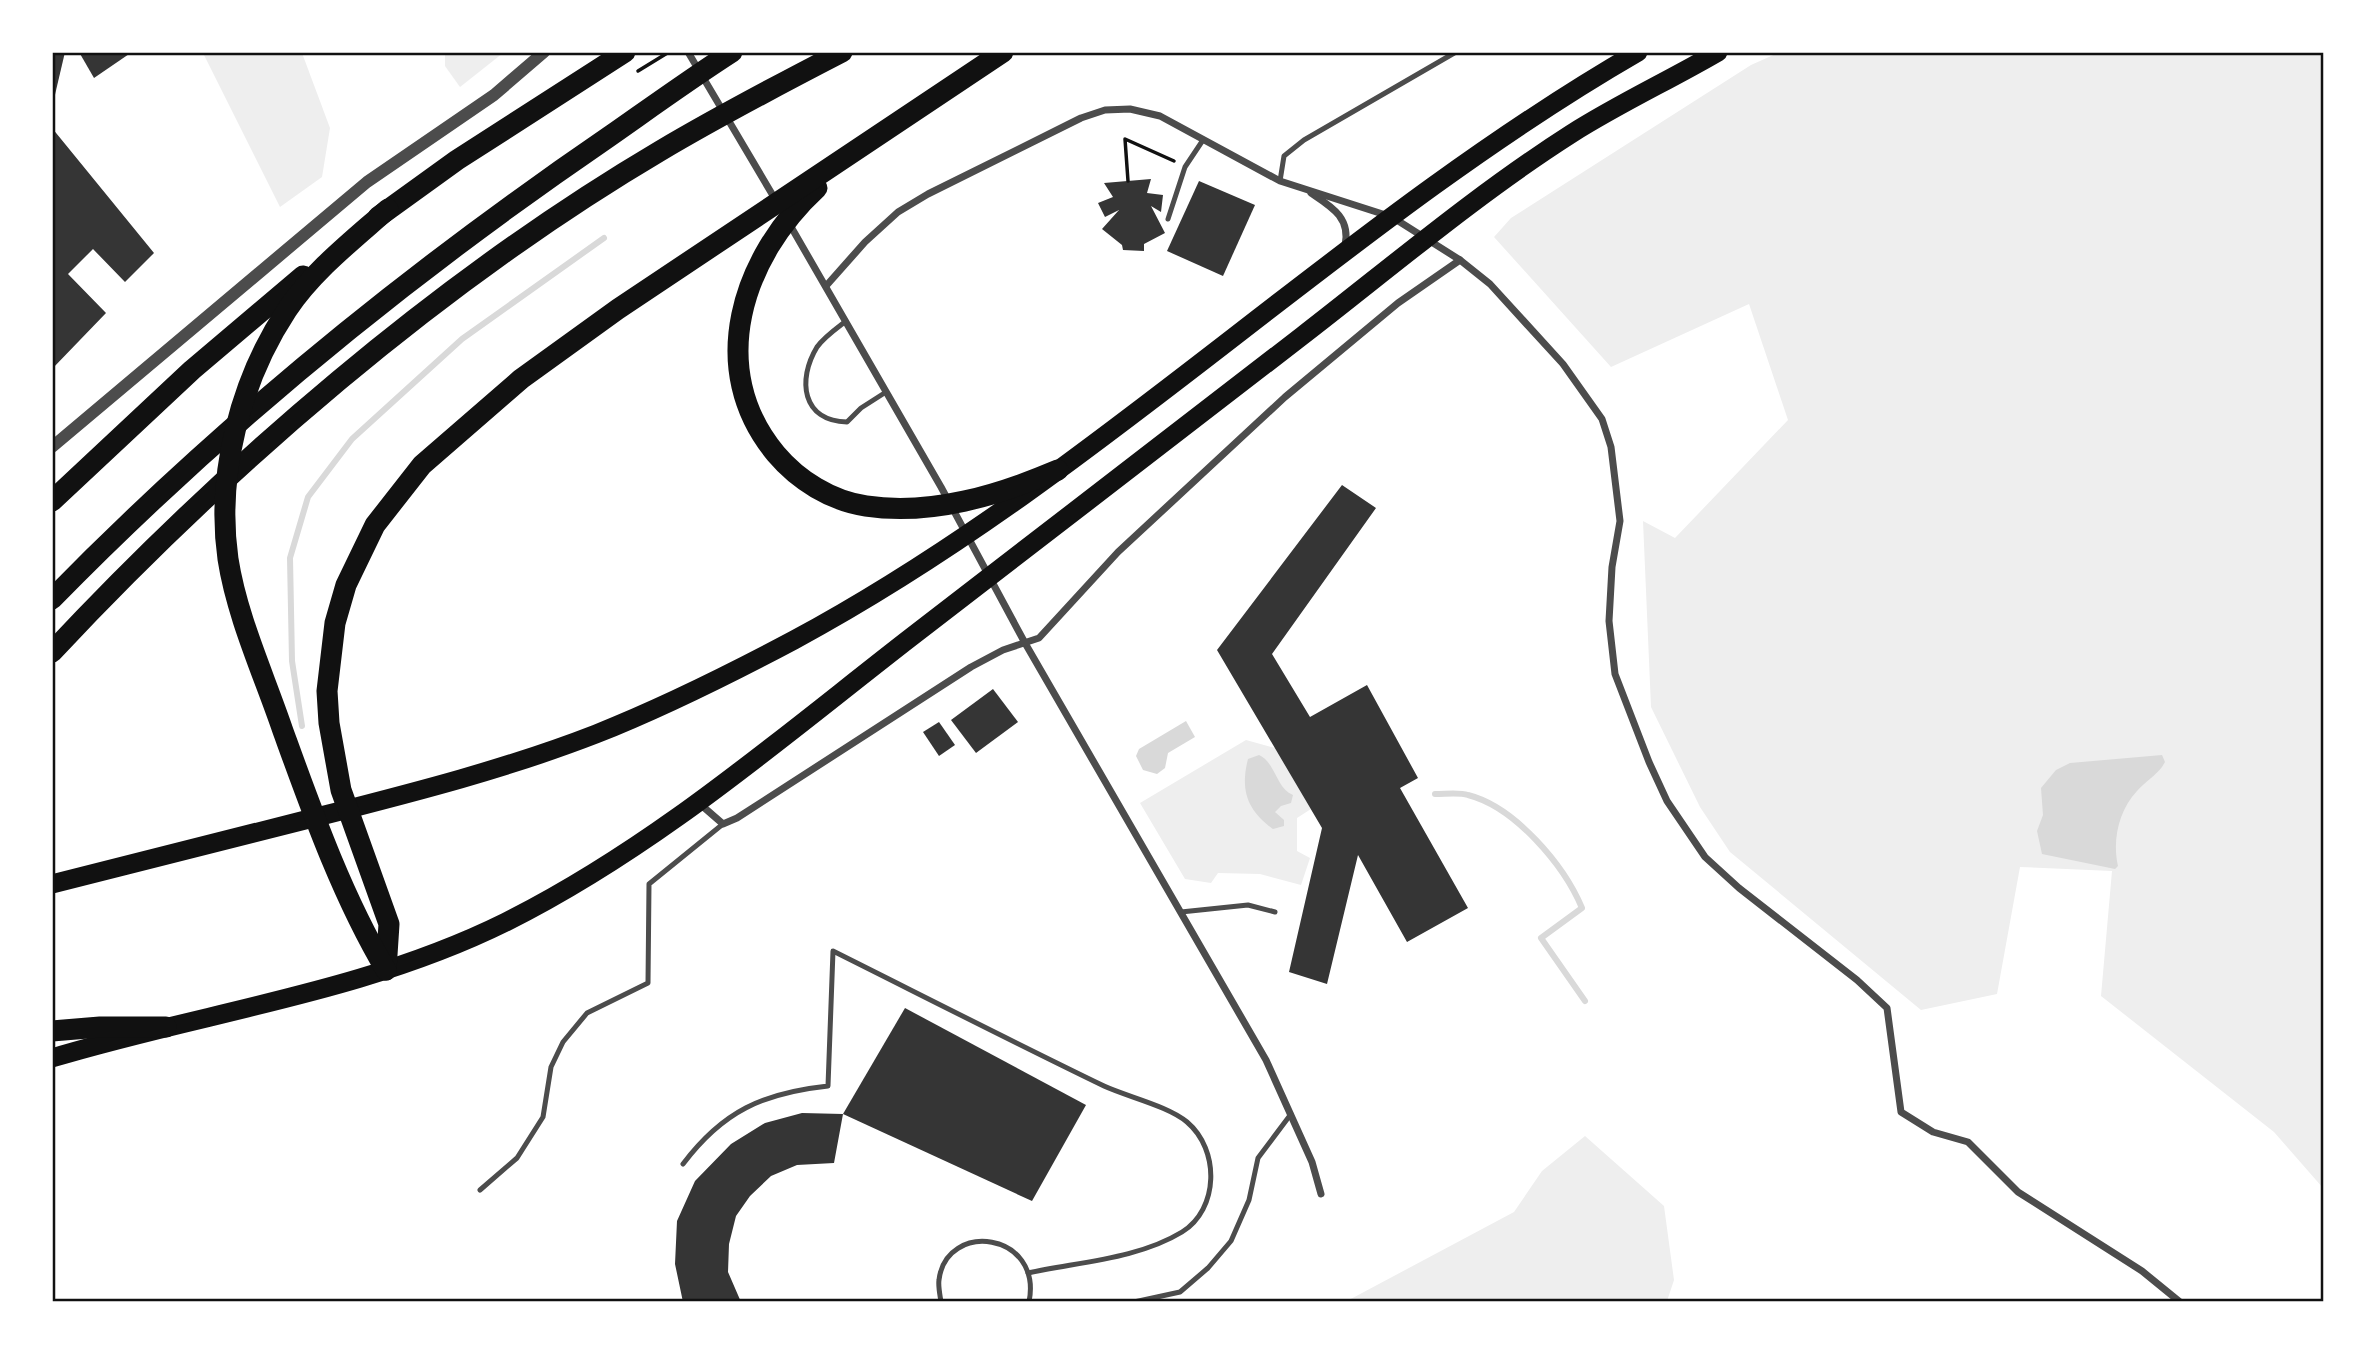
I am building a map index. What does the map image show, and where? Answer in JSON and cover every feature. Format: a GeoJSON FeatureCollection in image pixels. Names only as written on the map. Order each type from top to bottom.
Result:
{"type":"FeatureCollection","features":[{"type":"Feature","properties":{"kind":"highway"},"geometry":{"type":"LineString","coordinates":[[52,501],[212,352],[388,209],[492,137],[625,52]]}},
{"type":"Feature","properties":{"kind":"highway"},"geometry":{"type":"LineString","coordinates":[[52,599],[218,438],[363,316],[539,184],[732,52]]}},
{"type":"Feature","properties":{"kind":"highway"},"geometry":{"type":"LineString","coordinates":[[52,652],[244,464],[449,296],[515,246],[659,151],[842,52]]}},
{"type":"Feature","properties":{"kind":"highway"},"geometry":{"type":"LineString","coordinates":[[386,970],[389,924],[341,790],[329,723],[327,691],[335,623],[346,585],[375,525],[422,465],[521,379],[618,309],[855,154],[1003,52]]}},
{"type":"Feature","properties":{"kind":"highway"},"geometry":{"type":"LineString","coordinates":[[52,884],[484,772],[596,734],[700,688],[796,639],[939,554],[1058,470],[1392,217],[1548,109],[1638,52]]}},
{"type":"Feature","properties":{"kind":"highway"},"geometry":{"type":"LineString","coordinates":[[52,1058],[166,1027],[308,994],[386,970],[466,940],[595,873],[698,802],[1106,484],[1572,133],[1718,52]]}},
{"type":"Feature","properties":{"kind":"highway"},"geometry":{"type":"LineString","coordinates":[[855,154],[809,196],[778,233],[747,292],[739,324],[737,355],[740,387],[763,439],[786,466],[818,490],[866,506],[937,506],[1012,490],[1058,470]]}},
{"type":"Feature","properties":{"kind":"highway"},"geometry":{"type":"LineString","coordinates":[[386,970],[361,926],[293,759],[249,634],[228,560],[226,489],[233,446],[247,394],[274,333],[288,309],[318,273],[388,209]]}},
{"type":"Feature","properties":{"kind":"highway"},"geometry":{"type":"LineString","coordinates":[[52,1031],[100,1027],[166,1027]]}},
{"type":"Feature","properties":{"kind":"street"},"geometry":{"type":"LineString","coordinates":[[52,447],[367,182],[494,95],[544,52]]}},
{"type":"Feature","properties":{"kind":"street"},"geometry":{"type":"LineString","coordinates":[[688,52],[815,266],[941,487],[1014,624],[1266,1060],[1312,1163],[1321,1194]]}},
{"type":"Feature","properties":{"kind":"street"},"geometry":{"type":"LineString","coordinates":[[826,286],[865,242],[898,212],[928,194],[1081,118],[1105,110],[1129,109],[1160,116],[1280,181],[1392,217],[1460,260],[1490,284],[1563,364],[1602,419],[1617,484],[1620,521],[1612,567],[1609,621],[1615,674],[1667,801],[1705,857],[1739,888],[1857,980],[1887,1008],[1901,1112],[1933,1132],[1968,1142],[2018,1192],[2142,1271],[2180,1301]]}},
{"type":"Feature","properties":{"kind":"street"},"geometry":{"type":"LineString","coordinates":[[1305,189],[1339,212],[1346,227],[1343,255]]}},
{"type":"Feature","properties":{"kind":"street"},"geometry":{"type":"LineString","coordinates":[[698,802],[723,824],[971,667],[1003,650],[1039,638],[1118,552],[1285,397],[1398,303],[1460,260]]}},
{"type":"Feature","properties":{"kind":"lane"},"geometry":{"type":"LineString","coordinates":[[1280,181],[1284,156],[1304,140],[1456,52]]}},
{"type":"Feature","properties":{"kind":"lane"},"geometry":{"type":"LineString","coordinates":[[1168,219],[1185,167],[1203,141]]}},
{"type":"Feature","properties":{"kind":"lane"},"geometry":{"type":"LineString","coordinates":[[846,321],[818,345],[807,372],[807,396],[817,414],[831,422],[847,422],[861,408],[886,392]]}},
{"type":"Feature","properties":{"kind":"lane"},"geometry":{"type":"LineString","coordinates":[[480,1190],[517,1158],[543,1117],[551,1067],[563,1042],[587,1013],[648,982],[649,884],[723,824]]}},
{"type":"Feature","properties":{"kind":"lane"},"geometry":{"type":"LineString","coordinates":[[1181,912],[1248,905],[1275,912]]}},
{"type":"Feature","properties":{"kind":"lane"},"geometry":{"type":"LineString","coordinates":[[683,1164],[703,1138],[725,1118],[792,1089],[828,1086],[832,951],[1106,1086],[1185,1120],[1199,1135],[1211,1160],[1209,1188],[1203,1212],[1184,1230],[1154,1246],[1028,1273]]}},
{"type":"Feature","properties":{"kind":"lane"},"geometry":{"type":"LineString","coordinates":[[1134,1301],[1180,1292],[1208,1268],[1230,1241],[1240,1220],[1249,1199],[1258,1158],[1291,1114]]}},
{"type":"Feature","properties":{"kind":"lane"},"geometry":{"type":"LineString","coordinates":[[941,1301],[939,1279],[947,1260],[962,1246],[985,1240],[1004,1244],[1025,1261],[1032,1286],[1029,1301]]}},
{"type":"Feature","properties":{"kind":"path"},"geometry":{"type":"LineString","coordinates":[[1128,181],[1125,138],[1150,147],[1185,167]]}},
{"type":"Feature","properties":{"kind":"shaded area"},"geometry":{"type":"Polygon","coordinates":[[[445,52],[503,53],[460,87],[445,66],[445,52]]]}},
{"type":"Feature","properties":{"kind":"shaded area"},"geometry":{"type":"Polygon","coordinates":[[[203,53],[302,53],[330,128],[322,177],[280,207],[203,53]]]}},
{"type":"Feature","properties":{"kind":"shaded area"},"geometry":{"type":"Polygon","coordinates":[[[1778,53],[2323,53],[2323,1188],[2274,1132],[2101,996],[2112,871],[2020,867],[1997,994],[1921,1010],[1730,852],[1700,807],[1651,707],[1643,521],[1675,538],[1788,420],[1749,304],[1611,367],[1494,237],[1511,218],[1751,65],[1778,53]]]}},
{"type":"Feature","properties":{"kind":"shaded area"},"geometry":{"type":"Polygon","coordinates":[[[1186,721],[1195,737],[1168,753],[1165,768],[1157,774],[1143,770],[1136,756],[1139,749],[1186,721]]]}},
{"type":"Feature","properties":{"kind":"shaded area"},"geometry":{"type":"Polygon","coordinates":[[[1246,740],[1275,748],[1311,809],[1297,818],[1297,851],[1310,858],[1301,885],[1260,874],[1218,873],[1211,883],[1185,879],[1140,803],[1246,740]]]}},
{"type":"Feature","properties":{"kind":"shaded area"},"geometry":{"type":"Polygon","coordinates":[[[1259,755],[1269,764],[1287,792],[1293,795],[1291,803],[1281,806],[1275,812],[1284,820],[1284,826],[1273,829],[1252,807],[1246,790],[1248,759],[1259,755]]]}},
{"type":"Feature","properties":{"kind":"shaded area"},"geometry":{"type":"Polygon","coordinates":[[[2162,755],[2165,762],[2162,767],[2137,791],[2121,816],[2116,846],[2118,866],[2115,869],[2042,854],[2037,831],[2043,815],[2041,788],[2056,770],[2070,763],[2162,755]]]}},
{"type":"Feature","properties":{"kind":"shaded area"},"geometry":{"type":"Polygon","coordinates":[[[1585,1136],[1664,1206],[1674,1280],[1667,1301],[1347,1301],[1514,1212],[1542,1171],[1585,1136]]]}},
{"type":"Feature","properties":{"kind":"building"},"geometry":{"type":"Polygon","coordinates":[[[52,52],[65,52],[54,99],[52,99],[52,52]]]}},
{"type":"Feature","properties":{"kind":"building"},"geometry":{"type":"Polygon","coordinates":[[[79,52],[132,52],[94,78],[79,52]]]}},
{"type":"Feature","properties":{"kind":"building"},"geometry":{"type":"Polygon","coordinates":[[[52,128],[154,253],[125,282],[93,249],[68,274],[106,313],[52,369],[52,128]]]}},
{"type":"Feature","properties":{"kind":"building"},"geometry":{"type":"Polygon","coordinates":[[[1151,179],[1147,193],[1163,195],[1161,212],[1151,206],[1165,233],[1144,244],[1144,251],[1123,250],[1122,245],[1102,229],[1119,210],[1105,217],[1098,203],[1113,197],[1104,183],[1151,179]]]}},
{"type":"Feature","properties":{"kind":"building"},"geometry":{"type":"Polygon","coordinates":[[[1199,181],[1255,205],[1223,276],[1167,251],[1199,181]]]}},
{"type":"Feature","properties":{"kind":"building"},"geometry":{"type":"Polygon","coordinates":[[[1342,485],[1376,508],[1272,654],[1310,717],[1367,685],[1418,778],[1400,788],[1468,908],[1407,942],[1358,855],[1327,984],[1289,972],[1322,828],[1217,650],[1342,485]]]}},
{"type":"Feature","properties":{"kind":"building"},"geometry":{"type":"Polygon","coordinates":[[[993,689],[1018,722],[976,753],[951,720],[993,689]]]}},
{"type":"Feature","properties":{"kind":"building"},"geometry":{"type":"Polygon","coordinates":[[[939,722],[955,745],[939,756],[923,732],[939,722]]]}},
{"type":"Feature","properties":{"kind":"building"},"geometry":{"type":"Polygon","coordinates":[[[905,1008],[1086,1105],[1032,1201],[843,1114],[905,1008]]]}},
{"type":"Feature","properties":{"kind":"building"},"geometry":{"type":"Polygon","coordinates":[[[802,1113],[843,1114],[834,1163],[797,1165],[771,1176],[750,1196],[736,1216],[729,1244],[728,1272],[741,1302],[683,1302],[675,1264],[677,1221],[695,1181],[731,1144],[765,1123],[802,1113]]]}},
{"type":"Feature","properties":{"kind":"waterway"},"geometry":{"type":"LineString","coordinates":[[302,726],[292,661],[290,558],[308,497],[352,439],[462,339],[604,238]]}},
{"type":"Feature","properties":{"kind":"waterway"},"geometry":{"type":"LineString","coordinates":[[1435,794],[1468,795],[1503,812],[1536,840],[1563,874],[1582,908],[1541,938],[1585,1001]]}}]}
